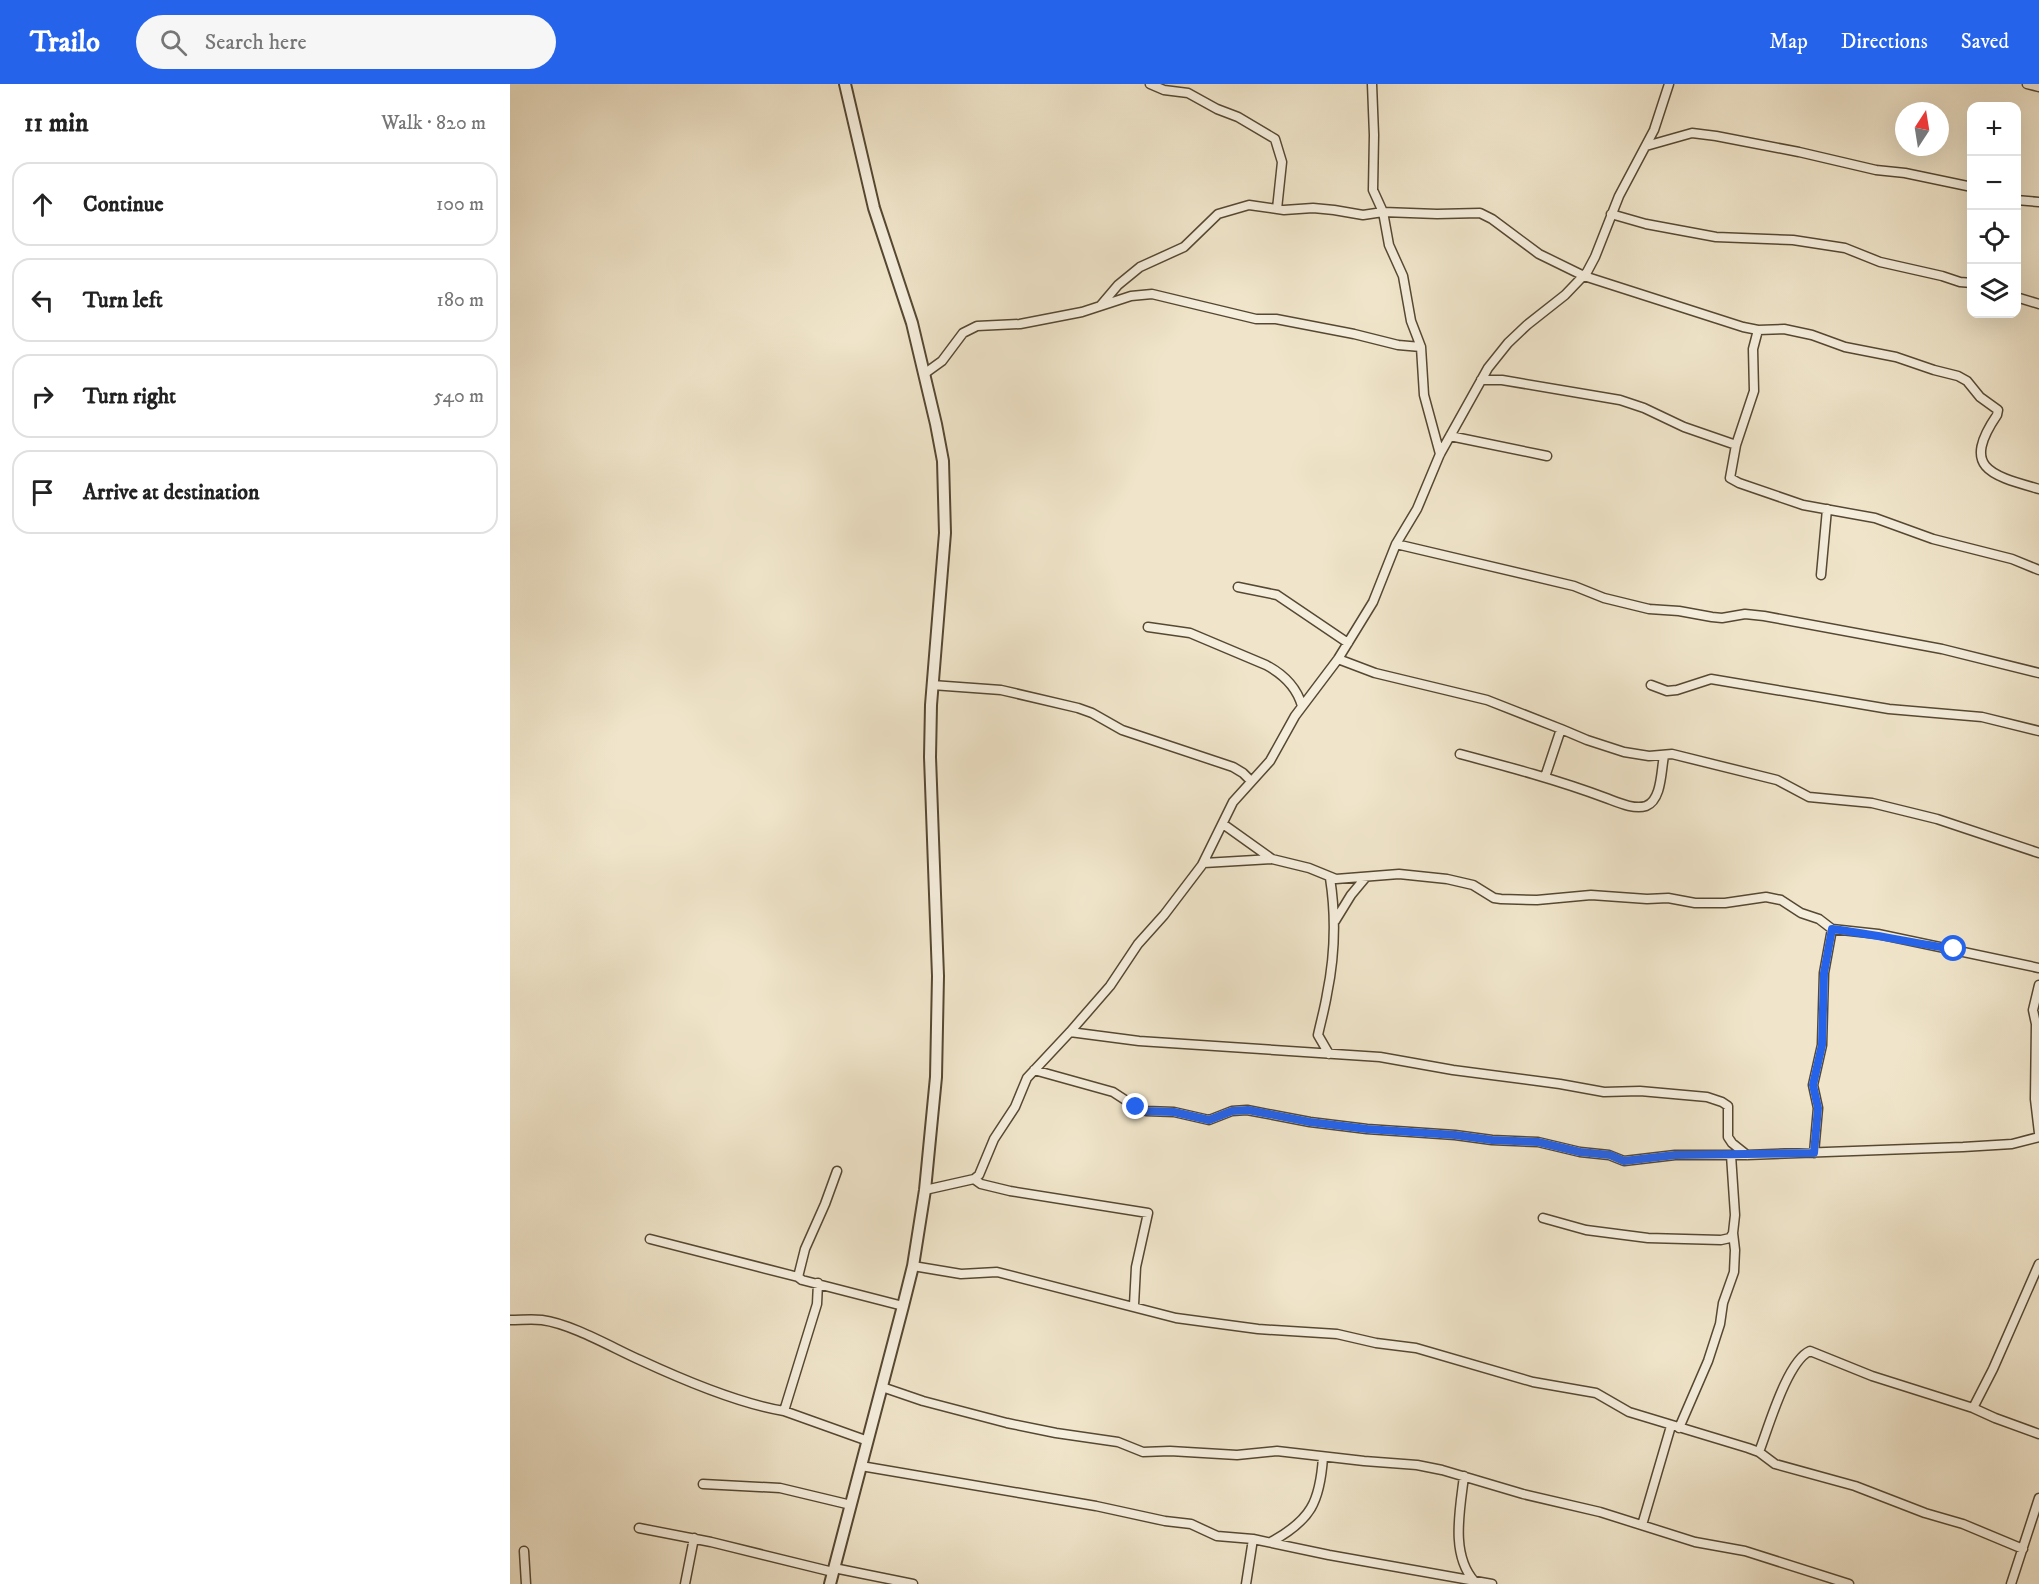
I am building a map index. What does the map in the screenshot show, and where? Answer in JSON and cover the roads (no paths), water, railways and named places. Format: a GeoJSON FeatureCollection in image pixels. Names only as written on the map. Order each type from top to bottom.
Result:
{"type":"FeatureCollection","features":[{"type":"Feature","properties":{"kind":"street"},"geometry":{"type":"LineString","coordinates":[[830,1584],[913,1266],[926,1190],[936,1077],[938,1019],[930,758],[932,685],[945,533],[943,461],[924,374],[912,323],[874,208],[844,84]]}},
{"type":"Feature","properties":{"kind":"street"},"geometry":{"type":"LineString","coordinates":[[1150,84],[1164,90],[1188,93],[1217,109],[1238,117],[1275,139],[1282,162],[1277,209]]}},
{"type":"Feature","properties":{"kind":"street"},"geometry":{"type":"LineString","coordinates":[[1372,84],[1373,190],[1383,212],[1389,245],[1403,276],[1412,321],[1421,347],[1424,395],[1440,454]]}},
{"type":"Feature","properties":{"kind":"street"},"geometry":{"type":"LineString","coordinates":[[926,1190],[974,1179],[979,1175],[994,1139],[1015,1107],[1022,1086],[1110,986],[1138,944],[1164,915],[1204,863],[1233,802],[1270,761],[1302,706],[1338,659],[1372,602],[1396,544],[1417,509],[1440,454],[1481,380],[1508,343],[1527,325],[1565,296],[1584,276],[1595,257],[1618,196],[1646,146],[1663,106],[1669,84]]}},
{"type":"Feature","properties":{"kind":"street"},"geometry":{"type":"LineString","coordinates":[[2027,84],[2039,87]]}},
{"type":"Feature","properties":{"kind":"street"},"geometry":{"type":"LineString","coordinates":[[1646,146],[1692,133],[1716,136],[1967,187]]}},
{"type":"Feature","properties":{"kind":"street"},"geometry":{"type":"LineString","coordinates":[[2021,200],[2039,202]]}},
{"type":"Feature","properties":{"kind":"street"},"geometry":{"type":"LineString","coordinates":[[1101,305],[1118,285],[1140,267],[1184,247],[1218,214],[1249,205],[1277,209],[1313,208],[1363,215],[1383,212],[1480,213],[1492,219],[1539,254],[1584,276],[1743,327],[1758,330],[1784,329],[1812,335],[1845,347],[1896,357],[1964,378],[1980,397],[1998,410],[1981,446],[1980,458],[1985,467],[2002,476],[2039,489]]}},
{"type":"Feature","properties":{"kind":"street"},"geometry":{"type":"LineString","coordinates":[[1611,214],[1646,224],[1716,237],[1793,240],[1845,248],[1880,262],[1967,283]]}},
{"type":"Feature","properties":{"kind":"street"},"geometry":{"type":"LineString","coordinates":[[924,374],[942,361],[963,333],[977,326],[1020,324],[1082,312],[1131,296],[1152,294],[1256,319],[1276,320],[1354,334],[1398,345],[1421,347]]}},
{"type":"Feature","properties":{"kind":"street"},"geometry":{"type":"LineString","coordinates":[[2021,299],[2039,304]]}},
{"type":"Feature","properties":{"kind":"street"},"geometry":{"type":"LineString","coordinates":[[1758,330],[1754,349],[1754,391],[1736,445],[1730,478],[1780,497],[1875,518],[1933,539],[2012,559],[2039,570]]}},
{"type":"Feature","properties":{"kind":"street"},"geometry":{"type":"LineString","coordinates":[[1481,380],[1502,380],[1620,400],[1644,408],[1684,427],[1736,445]]}},
{"type":"Feature","properties":{"kind":"street"},"geometry":{"type":"LineString","coordinates":[[1450,436],[1547,456]]}},
{"type":"Feature","properties":{"kind":"street"},"geometry":{"type":"LineString","coordinates":[[1821,574],[1827,509]]}},
{"type":"Feature","properties":{"kind":"street"},"geometry":{"type":"LineString","coordinates":[[1396,544],[1575,586],[1604,598],[1649,609],[1722,618],[1745,614],[1764,616],[1942,649],[2039,672]]}},
{"type":"Feature","properties":{"kind":"street"},"geometry":{"type":"LineString","coordinates":[[1238,587],[1277,595],[1348,643]]}},
{"type":"Feature","properties":{"kind":"street"},"geometry":{"type":"LineString","coordinates":[[1148,627],[1190,633],[1278,671],[1299,693],[1302,706]]}},
{"type":"Feature","properties":{"kind":"street"},"geometry":{"type":"LineString","coordinates":[[1338,659],[1375,673],[1487,700],[1587,740],[1624,752],[1649,756],[1677,755],[1777,780],[1809,797],[1872,803],[1937,819],[2039,853]]}},
{"type":"Feature","properties":{"kind":"street"},"geometry":{"type":"LineString","coordinates":[[1651,685],[1667,691],[1711,679],[1889,709],[1982,717],[2039,731]]}},
{"type":"Feature","properties":{"kind":"street"},"geometry":{"type":"LineString","coordinates":[[932,685],[1001,690],[1078,708],[1122,730],[1233,767],[1251,781]]}},
{"type":"Feature","properties":{"kind":"street"},"geometry":{"type":"LineString","coordinates":[[1299,693],[1311,694]]}},
{"type":"Feature","properties":{"kind":"street"},"geometry":{"type":"LineString","coordinates":[[1545,777],[1561,729]]}},
{"type":"Feature","properties":{"kind":"street"},"geometry":{"type":"LineString","coordinates":[[1460,754],[1545,777],[1635,807],[1650,804],[1657,794],[1664,756]]}},
{"type":"Feature","properties":{"kind":"street"},"geometry":{"type":"LineString","coordinates":[[1223,824],[1272,859]]}},
{"type":"Feature","properties":{"kind":"street"},"geometry":{"type":"LineString","coordinates":[[1204,863],[1272,859],[1309,868],[1330,878],[1344,879],[1399,874],[1447,879],[1473,885],[1494,898],[1501,899],[1537,900],[1590,895],[1725,903],[1766,897],[1781,900],[1801,913],[1819,919],[1832,929],[1878,934],[2039,968]]}},
{"type":"Feature","properties":{"kind":"street"},"geometry":{"type":"LineString","coordinates":[[1334,923],[1351,895],[1366,877]]}},
{"type":"Feature","properties":{"kind":"street"},"geometry":{"type":"LineString","coordinates":[[1329,1054],[1318,1035],[1327,995],[1334,923],[1330,878]]}},
{"type":"Feature","properties":{"kind":"street"},"geometry":{"type":"LineString","coordinates":[[1814,1153],[1818,1108],[1813,1085],[1822,1045],[1824,973],[1832,929]]}},
{"type":"Feature","properties":{"kind":"street"},"geometry":{"type":"LineString","coordinates":[[1034,1070],[1113,1092],[1146,1111],[1174,1112],[1209,1120],[1232,1111],[1248,1110],[1310,1122],[1367,1129],[1538,1142],[1580,1152],[1610,1155],[1624,1161],[1675,1155],[1814,1153],[2012,1144],[2039,1135],[2035,1099],[2036,1024],[2033,1010],[2039,985]]}},
{"type":"Feature","properties":{"kind":"street"},"geometry":{"type":"LineString","coordinates":[[1070,1032],[1139,1041],[1380,1057],[1604,1092],[1640,1091],[1716,1099],[1728,1106],[1728,1137],[1747,1155]]}},
{"type":"Feature","properties":{"kind":"street"},"geometry":{"type":"LineString","coordinates":[[1642,1525],[1675,1427],[1715,1343],[1723,1303],[1734,1272],[1735,1215],[1731,1155]]}},
{"type":"Feature","properties":{"kind":"street"},"geometry":{"type":"LineString","coordinates":[[798,1277],[805,1249],[837,1171]]}},
{"type":"Feature","properties":{"kind":"street"},"geometry":{"type":"LineString","coordinates":[[974,1179],[981,1184],[1010,1191],[1148,1213],[1136,1268],[1134,1305]]}},
{"type":"Feature","properties":{"kind":"street"},"geometry":{"type":"LineString","coordinates":[[1543,1218],[1611,1234],[1679,1240],[1725,1239],[1733,1233]]}},
{"type":"Feature","properties":{"kind":"street"},"geometry":{"type":"LineString","coordinates":[[650,1239],[903,1306]]}},
{"type":"Feature","properties":{"kind":"street"},"geometry":{"type":"LineString","coordinates":[[1725,1239],[1734,1247]]}},
{"type":"Feature","properties":{"kind":"street"},"geometry":{"type":"LineString","coordinates":[[1973,1408],[1993,1369],[2039,1264]]}},
{"type":"Feature","properties":{"kind":"street"},"geometry":{"type":"LineString","coordinates":[[913,1266],[961,1274],[997,1272],[1134,1305],[1176,1318],[1258,1329],[1336,1334],[1376,1343],[1416,1348],[1533,1382],[1596,1393],[1620,1408],[1759,1452],[1775,1464],[1854,1486],[1925,1513],[1963,1524],[2023,1549]]}},
{"type":"Feature","properties":{"kind":"street"},"geometry":{"type":"LineString","coordinates":[[784,1411],[817,1304],[818,1283]]}},
{"type":"Feature","properties":{"kind":"street"},"geometry":{"type":"LineString","coordinates":[[510,1320],[543,1320],[556,1323],[603,1342],[641,1361],[712,1389],[784,1411],[868,1441]]}},
{"type":"Feature","properties":{"kind":"street"},"geometry":{"type":"LineString","coordinates":[[1759,1452],[1784,1385],[1804,1354],[1810,1351],[1872,1376],[1973,1408],[2039,1434]]}},
{"type":"Feature","properties":{"kind":"street"},"geometry":{"type":"LineString","coordinates":[[882,1388],[1007,1423],[1118,1442],[1143,1452],[1170,1451],[1237,1455],[1277,1451],[1417,1465],[1642,1525],[1695,1542],[1755,1554],[1849,1584]]}},
{"type":"Feature","properties":{"kind":"street"},"geometry":{"type":"LineString","coordinates":[[1271,1542],[1299,1525],[1310,1510],[1320,1486],[1323,1457]]}},
{"type":"Feature","properties":{"kind":"street"},"geometry":{"type":"LineString","coordinates":[[861,1466],[1096,1506],[1165,1521],[1182,1522],[1217,1536],[1271,1542],[1329,1556],[1475,1583],[1492,1584]]}},
{"type":"Feature","properties":{"kind":"street"},"geometry":{"type":"LineString","coordinates":[[1464,1476],[1458,1531],[1467,1572],[1475,1583]]}},
{"type":"Feature","properties":{"kind":"street"},"geometry":{"type":"LineString","coordinates":[[703,1484],[780,1488],[851,1505]]}},
{"type":"Feature","properties":{"kind":"street"},"geometry":{"type":"LineString","coordinates":[[2011,1584],[2039,1498]]}},
{"type":"Feature","properties":{"kind":"street"},"geometry":{"type":"LineString","coordinates":[[639,1528],[694,1538],[834,1570],[913,1584]]}},
{"type":"Feature","properties":{"kind":"street"},"geometry":{"type":"LineString","coordinates":[[685,1584],[694,1538]]}},
{"type":"Feature","properties":{"kind":"street"},"geometry":{"type":"LineString","coordinates":[[1246,1584],[1253,1539]]}},
{"type":"Feature","properties":{"kind":"street"},"geometry":{"type":"LineString","coordinates":[[525,1551],[526,1584]]}}]}
